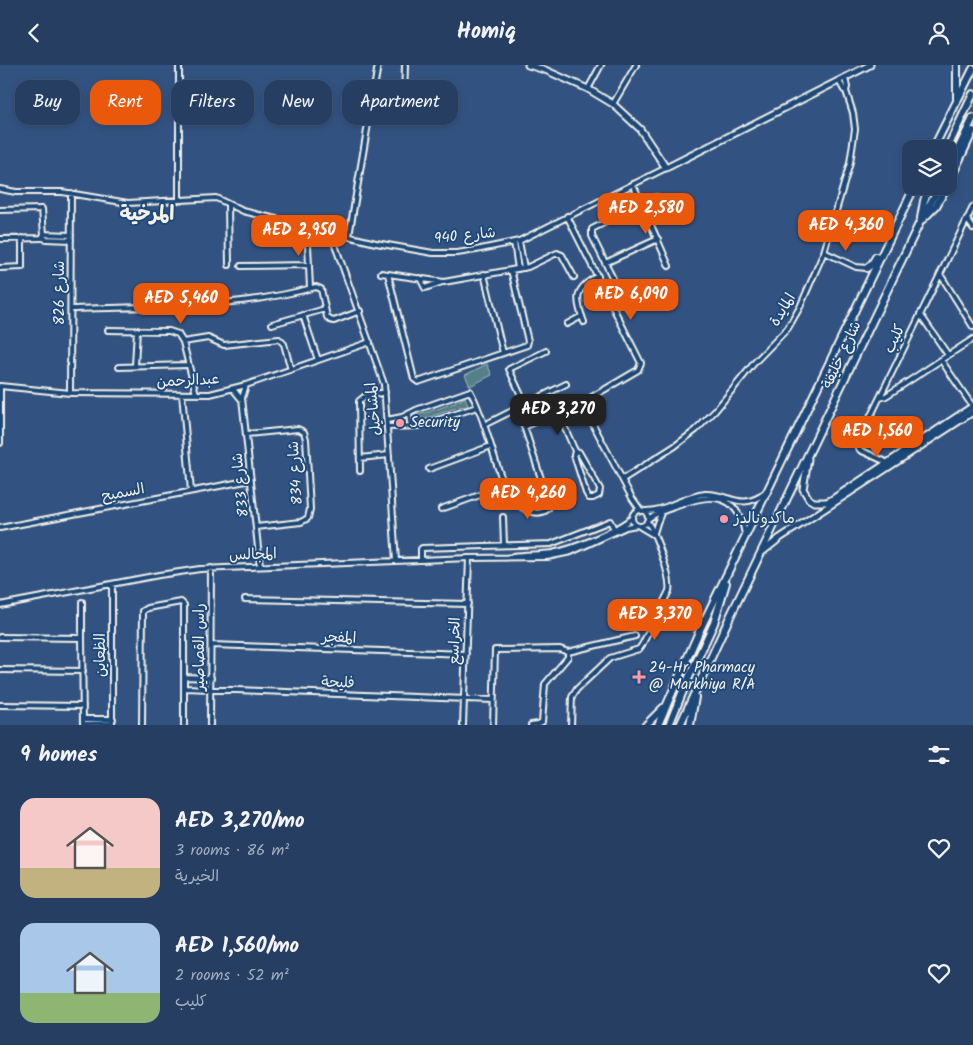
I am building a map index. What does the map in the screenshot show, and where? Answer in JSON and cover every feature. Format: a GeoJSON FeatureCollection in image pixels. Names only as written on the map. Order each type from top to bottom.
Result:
{"type":"FeatureCollection","features":[{"type":"Feature","properties":{"kind":"main road"},"geometry":{"type":"LineString","coordinates":[[956,102],[957,65]]}},
{"type":"Feature","properties":{"kind":"main road"},"geometry":{"type":"LineString","coordinates":[[938,140],[973,69]]}},
{"type":"Feature","properties":{"kind":"main road"},"geometry":{"type":"LineString","coordinates":[[951,140],[973,94]]}},
{"type":"Feature","properties":{"kind":"main road"},"geometry":{"type":"LineString","coordinates":[[957,151],[973,118]]}},
{"type":"Feature","properties":{"kind":"main road"},"geometry":{"type":"LineString","coordinates":[[957,165],[973,131]]}},
{"type":"Feature","properties":{"kind":"main road","name":"شارع خليفة"},"geometry":{"type":"LineString","coordinates":[[658,725],[684,664],[911,195]]}},
{"type":"Feature","properties":{"kind":"main road"},"geometry":{"type":"LineString","coordinates":[[920,222],[926,195]]}},
{"type":"Feature","properties":{"kind":"main road","name":"شارع خليفة"},"geometry":{"type":"LineString","coordinates":[[680,725],[759,555],[920,222],[935,195]]}},
{"type":"Feature","properties":{"kind":"main road"},"geometry":{"type":"LineString","coordinates":[[920,222],[932,212],[941,195]]}},
{"type":"Feature","properties":{"kind":"main road"},"geometry":{"type":"LineString","coordinates":[[866,268],[872,264],[899,219]]}},
{"type":"Feature","properties":{"kind":"main road"},"geometry":{"type":"LineString","coordinates":[[669,725],[685,685],[714,623],[725,591],[728,573]]}},
{"type":"Feature","properties":{"kind":"main road"},"geometry":{"type":"LineString","coordinates":[[690,725],[698,684]]}},
{"type":"Feature","properties":{"kind":"main road"},"geometry":{"type":"LineString","coordinates":[[646,725],[668,703]]}},
{"type":"Feature","properties":{"kind":"street"},"geometry":{"type":"LineString","coordinates":[[179,65],[179,200]]}},
{"type":"Feature","properties":{"kind":"street"},"geometry":{"type":"LineString","coordinates":[[375,80],[378,65]]}},
{"type":"Feature","properties":{"kind":"street"},"geometry":{"type":"LineString","coordinates":[[405,65],[405,80]]}},
{"type":"Feature","properties":{"kind":"street"},"geometry":{"type":"LineString","coordinates":[[534,65],[588,89],[613,104],[640,129],[666,168]]}},
{"type":"Feature","properties":{"kind":"street"},"geometry":{"type":"LineString","coordinates":[[613,104],[636,65]]}},
{"type":"Feature","properties":{"kind":"street","name":"شارع 940"},"geometry":{"type":"LineString","coordinates":[[0,189],[11,191],[53,191],[128,203],[216,198],[243,211],[400,248],[433,253],[457,253],[519,241],[870,65]]}},
{"type":"Feature","properties":{"kind":"street"},"geometry":{"type":"LineString","coordinates":[[588,89],[599,66]]}},
{"type":"Feature","properties":{"kind":"street","name":"المايدة"},"geometry":{"type":"LineString","coordinates":[[623,479],[676,446],[696,430],[715,411],[755,362],[788,328],[800,307],[824,252],[842,195],[854,145],[854,120],[846,91],[845,78]]}},
{"type":"Feature","properties":{"kind":"street","name":"المايدة"},"geometry":{"type":"LineString","coordinates":[[839,81],[844,91],[846,91]]}},
{"type":"Feature","properties":{"kind":"street"},"geometry":{"type":"LineString","coordinates":[[349,235],[368,125]]}},
{"type":"Feature","properties":{"kind":"street"},"geometry":{"type":"LineString","coordinates":[[633,184],[669,266]]}},
{"type":"Feature","properties":{"kind":"street","name":"شارع 826"},"geometry":{"type":"LineString","coordinates":[[70,393],[71,193]]}},
{"type":"Feature","properties":{"kind":"street"},"geometry":{"type":"LineString","coordinates":[[620,293],[591,234],[592,229],[656,197],[662,198],[672,215]]}},
{"type":"Feature","properties":{"kind":"street"},"geometry":{"type":"LineString","coordinates":[[228,205],[229,265]]}},
{"type":"Feature","properties":{"kind":"street","name":"كليب"},"geometry":{"type":"LineString","coordinates":[[888,465],[860,450],[857,446],[858,441],[973,207]]}},
{"type":"Feature","properties":{"kind":"street"},"geometry":{"type":"LineString","coordinates":[[0,210],[42,209],[43,236]]}},
{"type":"Feature","properties":{"kind":"street"},"geometry":{"type":"LineString","coordinates":[[524,427],[579,403],[585,403],[590,398],[638,370],[641,365],[567,216]]}},
{"type":"Feature","properties":{"kind":"street"},"geometry":{"type":"LineString","coordinates":[[967,219],[973,227]]}},
{"type":"Feature","properties":{"kind":"street"},"geometry":{"type":"LineString","coordinates":[[309,226],[308,265],[310,288]]}},
{"type":"Feature","properties":{"kind":"street","name":"المشاخيل"},"geometry":{"type":"LineString","coordinates":[[334,232],[335,245],[360,311],[385,391],[396,561]]}},
{"type":"Feature","properties":{"kind":"street"},"geometry":{"type":"LineString","coordinates":[[0,239],[43,236],[46,239],[71,237]]}},
{"type":"Feature","properties":{"kind":"street"},"geometry":{"type":"LineString","coordinates":[[0,268],[22,267],[22,238]]}},
{"type":"Feature","properties":{"kind":"street"},"geometry":{"type":"LineString","coordinates":[[605,263],[658,239]]}},
{"type":"Feature","properties":{"kind":"street"},"geometry":{"type":"LineString","coordinates":[[519,241],[524,268]]}},
{"type":"Feature","properties":{"kind":"street"},"geometry":{"type":"LineString","coordinates":[[514,242],[518,269]]}},
{"type":"Feature","properties":{"kind":"street"},"geometry":{"type":"LineString","coordinates":[[824,252],[856,267],[866,268]]}},
{"type":"Feature","properties":{"kind":"street"},"geometry":{"type":"LineString","coordinates":[[420,278],[425,288],[444,281],[524,268],[560,253],[574,277]]}},
{"type":"Feature","properties":{"kind":"street"},"geometry":{"type":"LineString","coordinates":[[241,266],[308,265]]}},
{"type":"Feature","properties":{"kind":"street"},"geometry":{"type":"LineString","coordinates":[[388,273],[416,381],[420,381],[526,347],[528,344],[511,270]]}},
{"type":"Feature","properties":{"kind":"street"},"geometry":{"type":"LineString","coordinates":[[381,273],[444,281]]}},
{"type":"Feature","properties":{"kind":"street"},"geometry":{"type":"LineString","coordinates":[[484,274],[503,353]]}},
{"type":"Feature","properties":{"kind":"street"},"geometry":{"type":"LineString","coordinates":[[940,274],[973,327]]}},
{"type":"Feature","properties":{"kind":"street"},"geometry":{"type":"LineString","coordinates":[[584,322],[578,307],[577,298],[584,284],[598,276]]}},
{"type":"Feature","properties":{"kind":"street"},"geometry":{"type":"LineString","coordinates":[[71,309],[230,303],[316,287],[321,289],[327,317],[332,321],[360,311]]}},
{"type":"Feature","properties":{"kind":"street"},"geometry":{"type":"LineString","coordinates":[[272,324],[325,309]]}},
{"type":"Feature","properties":{"kind":"street"},"geometry":{"type":"LineString","coordinates":[[920,314],[948,355]]}},
{"type":"Feature","properties":{"kind":"street"},"geometry":{"type":"LineString","coordinates":[[303,315],[318,360]]}},
{"type":"Feature","properties":{"kind":"street"},"geometry":{"type":"LineString","coordinates":[[567,324],[582,316]]}},
{"type":"Feature","properties":{"kind":"street"},"geometry":{"type":"LineString","coordinates":[[108,330],[173,332],[178,334],[182,342],[196,395]]}},
{"type":"Feature","properties":{"kind":"street"},"geometry":{"type":"LineString","coordinates":[[135,366],[137,330]]}},
{"type":"Feature","properties":{"kind":"street"},"geometry":{"type":"LineString","coordinates":[[182,342],[208,338],[224,345],[279,339],[284,344],[292,370]]}},
{"type":"Feature","properties":{"kind":"street"},"geometry":{"type":"LineString","coordinates":[[880,398],[886,396],[973,339]]}},
{"type":"Feature","properties":{"kind":"street","name":"عبدالرحمن"},"geometry":{"type":"LineString","coordinates":[[0,386],[70,393],[210,394],[246,385],[370,342]]}},
{"type":"Feature","properties":{"kind":"street"},"geometry":{"type":"LineString","coordinates":[[524,404],[509,369],[546,351]]}},
{"type":"Feature","properties":{"kind":"street"},"geometry":{"type":"LineString","coordinates":[[759,555],[780,538],[973,407],[941,360]]}},
{"type":"Feature","properties":{"kind":"street"},"geometry":{"type":"LineString","coordinates":[[119,367],[187,365]]}},
{"type":"Feature","properties":{"kind":"street"},"geometry":{"type":"LineString","coordinates":[[484,425],[566,384]]}},
{"type":"Feature","properties":{"kind":"street","name":"شارع 833"},"geometry":{"type":"LineString","coordinates":[[246,385],[243,393],[243,402],[260,566]]}},
{"type":"Feature","properties":{"kind":"street"},"geometry":{"type":"LineString","coordinates":[[0,386],[0,443]]}},
{"type":"Feature","properties":{"kind":"street"},"geometry":{"type":"LineString","coordinates":[[233,389],[243,402]]}},
{"type":"Feature","properties":{"kind":"street"},"geometry":{"type":"LineString","coordinates":[[360,471],[359,401],[364,397],[385,391]]}},
{"type":"Feature","properties":{"kind":"street"},"geometry":{"type":"LineString","coordinates":[[387,420],[397,419],[468,391],[471,393],[477,407],[505,486],[512,498],[521,507],[536,512],[543,511],[548,509],[549,503],[518,408]]}},
{"type":"Feature","properties":{"kind":"street"},"geometry":{"type":"LineString","coordinates":[[182,395],[191,491]]}},
{"type":"Feature","properties":{"kind":"street"},"geometry":{"type":"LineString","coordinates":[[572,725],[572,697],[577,689],[610,658],[639,649],[670,586],[669,577],[648,520],[632,498],[585,409],[585,403]]}},
{"type":"Feature","properties":{"kind":"street"},"geometry":{"type":"LineString","coordinates":[[388,427],[414,426],[477,407]]}},
{"type":"Feature","properties":{"kind":"street"},"geometry":{"type":"LineString","coordinates":[[558,412],[576,451],[579,452],[600,489],[599,495],[593,498],[589,498],[586,493],[574,455],[576,451]]}},
{"type":"Feature","properties":{"kind":"street"},"geometry":{"type":"LineString","coordinates":[[912,449],[973,412]]}},
{"type":"Feature","properties":{"kind":"street"},"geometry":{"type":"LineString","coordinates":[[409,414],[410,422],[414,426]]}},
{"type":"Feature","properties":{"kind":"street","name":"شارع 834"},"geometry":{"type":"LineString","coordinates":[[247,434],[298,429],[304,432],[306,439],[310,509],[308,518],[301,522],[256,527]]}},
{"type":"Feature","properties":{"kind":"street"},"geometry":{"type":"LineString","coordinates":[[429,469],[491,446]]}},
{"type":"Feature","properties":{"kind":"street"},"geometry":{"type":"LineString","coordinates":[[809,454],[803,489],[809,499],[814,502],[826,502],[847,492]]}},
{"type":"Feature","properties":{"kind":"street"},"geometry":{"type":"LineString","coordinates":[[360,458],[389,455]]}},
{"type":"Feature","properties":{"kind":"street","name":"السميح"},"geometry":{"type":"LineString","coordinates":[[0,528],[251,480]]}},
{"type":"Feature","properties":{"kind":"street"},"geometry":{"type":"LineString","coordinates":[[442,509],[505,486]]}},
{"type":"Feature","properties":{"kind":"street"},"geometry":{"type":"LineString","coordinates":[[633,516],[637,511],[656,510],[702,495],[713,495],[735,502],[744,502],[754,500],[768,490]]}},
{"type":"Feature","properties":{"kind":"street"},"geometry":{"type":"LineString","coordinates":[[632,498],[633,522],[654,535]]}},
{"type":"Feature","properties":{"kind":"street"},"geometry":{"type":"LineString","coordinates":[[638,526],[644,525],[662,511],[696,499],[717,498],[728,502],[738,511],[743,521],[746,537]]}},
{"type":"Feature","properties":{"kind":"street"},"geometry":{"type":"LineString","coordinates":[[654,535],[662,511]]}},
{"type":"Feature","properties":{"kind":"street","name":"المجالس"},"geometry":{"type":"LineString","coordinates":[[511,557],[560,551],[614,529],[633,516]]}},
{"type":"Feature","properties":{"kind":"street"},"geometry":{"type":"LineString","coordinates":[[503,517],[504,545]]}},
{"type":"Feature","properties":{"kind":"street"},"geometry":{"type":"LineString","coordinates":[[420,560],[420,549],[422,547],[555,543],[609,521],[614,529]]}},
{"type":"Feature","properties":{"kind":"street","name":"المجالس"},"geometry":{"type":"LineString","coordinates":[[0,605],[171,573],[211,568],[561,555],[626,527],[638,526]]}},
{"type":"Feature","properties":{"kind":"street","name":"الخراسع"},"geometry":{"type":"LineString","coordinates":[[464,725],[469,558]]}},
{"type":"Feature","properties":{"kind":"street","name":"راس القصاصير"},"geometry":{"type":"LineString","coordinates":[[210,725],[211,568]]}},
{"type":"Feature","properties":{"kind":"street","name":"الظعاين"},"geometry":{"type":"LineString","coordinates":[[112,584],[113,722]]}},
{"type":"Feature","properties":{"kind":"street"},"geometry":{"type":"LineString","coordinates":[[245,599],[468,604]]}},
{"type":"Feature","properties":{"kind":"street"},"geometry":{"type":"LineString","coordinates":[[82,602],[83,723],[113,722]]}},
{"type":"Feature","properties":{"kind":"street"},"geometry":{"type":"LineString","coordinates":[[142,725],[143,613],[146,609],[180,602],[183,603],[184,725]]}},
{"type":"Feature","properties":{"kind":"street"},"geometry":{"type":"LineString","coordinates":[[493,725],[495,651],[560,649],[568,652],[635,636]]}},
{"type":"Feature","properties":{"kind":"street"},"geometry":{"type":"LineString","coordinates":[[0,637],[82,639]]}},
{"type":"Feature","properties":{"kind":"street","name":"المفجر"},"geometry":{"type":"LineString","coordinates":[[212,645],[466,654]]}},
{"type":"Feature","properties":{"kind":"street"},"geometry":{"type":"LineString","coordinates":[[531,725],[542,722],[545,684],[568,657],[568,652]]}},
{"type":"Feature","properties":{"kind":"street"},"geometry":{"type":"LineString","coordinates":[[0,670],[83,671]]}},
{"type":"Feature","properties":{"kind":"street"},"geometry":{"type":"LineString","coordinates":[[185,677],[211,678]]}},
{"type":"Feature","properties":{"kind":"street","name":"فليحة"},"geometry":{"type":"LineString","coordinates":[[185,688],[493,700]]}},
{"type":"Feature","properties":{"kind":"street"},"geometry":{"type":"LineString","coordinates":[[0,705],[83,705]]}},
{"type":"Feature","properties":{"kind":"green space"},"geometry":{"type":"Polygon","coordinates":[[[487,364],[492,375],[470,386],[465,375],[487,364]]]}},
{"type":"Feature","properties":{"kind":"green space"},"geometry":{"type":"Polygon","coordinates":[[[465,397],[468,406],[459,407],[427,418],[422,422],[416,423],[413,417],[457,402],[465,397]]]}},
{"type":"Feature","properties":{"kind":"place","name":"Security"},"geometry":{"type":"Point","coordinates":[400,423]}},
{"type":"Feature","properties":{"kind":"place","name":"ماكدونالدز"},"geometry":{"type":"Point","coordinates":[724,519]}},
{"type":"Feature","properties":{"kind":"place","name":"24-Hr Pharmacy @ Markhiya R/A"},"geometry":{"type":"Point","coordinates":[639,677]}},
{"type":"Feature","properties":{"kind":"district","name":"المرخية"},"geometry":{"type":"Point","coordinates":[147,215]}}]}
